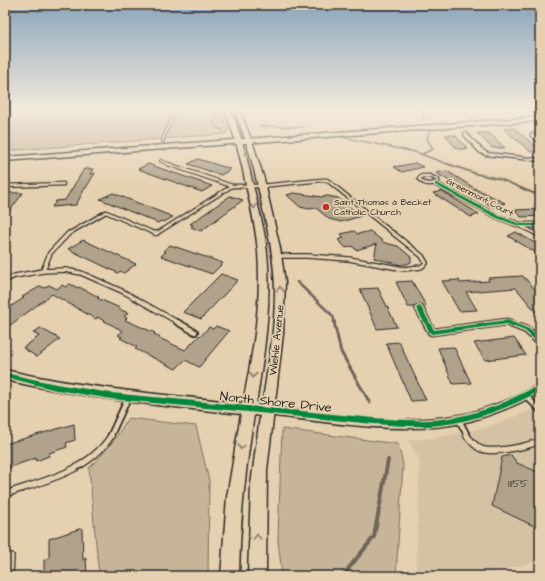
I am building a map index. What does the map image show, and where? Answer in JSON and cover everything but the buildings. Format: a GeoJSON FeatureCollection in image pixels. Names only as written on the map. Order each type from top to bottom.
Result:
{"type":"FeatureCollection","features":[{"type":"Feature","properties":{"kind":"main road"},"geometry":{"type":"LineString","coordinates":[[5,159],[260,136]]}},
{"type":"Feature","properties":{"kind":"main road"},"geometry":{"type":"LineString","coordinates":[[249,137],[263,136]]}},
{"type":"Feature","properties":{"kind":"main road","name":"Wiehle Avenue"},"geometry":{"type":"LineString","coordinates":[[249,137],[278,256],[280,291],[279,333],[267,411],[259,487],[257,519],[258,576]]}},
{"type":"Feature","properties":{"kind":"main road"},"geometry":{"type":"LineString","coordinates":[[5,154],[162,141],[239,138]]}},
{"type":"Feature","properties":{"kind":"main road","name":"Wiehle Avenue"},"geometry":{"type":"LineString","coordinates":[[230,576],[237,472],[259,342],[264,278],[261,238],[239,138]]}},
{"type":"Feature","properties":{"kind":"main road","name":"North Shore Drive"},"geometry":{"type":"LineString","coordinates":[[5,375],[56,387],[129,398],[267,411]]}},
{"type":"Feature","properties":{"kind":"street"},"geometry":{"type":"LineString","coordinates":[[467,136],[481,151],[487,154],[540,160]]}},
{"type":"Feature","properties":{"kind":"street","name":"Greenmont Court"},"geometry":{"type":"LineString","coordinates":[[436,184],[498,217],[519,225],[540,225]]}},
{"type":"Feature","properties":{"kind":"street"},"geometry":{"type":"LineString","coordinates":[[420,308],[432,332],[507,322],[527,330],[540,342]]}},
{"type":"Feature","properties":{"kind":"street","name":"North Shore Drive"},"geometry":{"type":"LineString","coordinates":[[267,411],[374,421],[429,423],[458,419],[495,410],[540,388]]}},
{"type":"Feature","properties":{"kind":"lane"},"geometry":{"type":"LineString","coordinates":[[162,141],[163,136]]}},
{"type":"Feature","properties":{"kind":"lane"},"geometry":{"type":"LineString","coordinates":[[161,160],[232,186],[262,186],[327,180],[422,256],[426,263],[421,267],[404,269],[335,257],[278,256]]}},
{"type":"Feature","properties":{"kind":"lane"},"geometry":{"type":"LineString","coordinates":[[424,176],[434,177],[438,181],[436,184],[426,184],[421,182],[419,179],[424,176]]}},
{"type":"Feature","properties":{"kind":"lane"},"geometry":{"type":"LineString","coordinates":[[5,186],[63,184]]}},
{"type":"Feature","properties":{"kind":"lane"},"geometry":{"type":"LineString","coordinates":[[43,271],[50,253],[61,241],[80,226],[106,212],[156,234],[232,186]]}},
{"type":"Feature","properties":{"kind":"lane"},"geometry":{"type":"LineString","coordinates":[[519,225],[540,236]]}},
{"type":"Feature","properties":{"kind":"lane"},"geometry":{"type":"LineString","coordinates":[[5,280],[15,276],[43,271],[65,270],[81,273],[124,292],[195,332]]}},
{"type":"Feature","properties":{"kind":"lane"},"geometry":{"type":"LineString","coordinates":[[526,396],[540,410]]}},
{"type":"Feature","properties":{"kind":"lane"},"geometry":{"type":"LineString","coordinates":[[5,494],[71,471],[98,453],[107,442],[129,398]]}},
{"type":"Feature","properties":{"kind":"lane"},"geometry":{"type":"LineString","coordinates":[[458,419],[468,437],[482,450],[495,450],[537,442],[540,440]]}},
{"type":"Feature","properties":{"kind":"lane"},"geometry":{"type":"LineString","coordinates":[[10,576],[11,556]]}},
{"type":"Feature","properties":{"kind":"shaded area"},"geometry":{"type":"Polygon","coordinates":[[[5,136],[197,136],[5,151],[5,136]]]}},
{"type":"Feature","properties":{"kind":"shaded area"},"geometry":{"type":"Polygon","coordinates":[[[540,407],[540,561],[477,576],[416,576],[420,461],[408,440],[434,438],[487,427],[540,407]]]}},
{"type":"Feature","properties":{"kind":"shaded area"},"geometry":{"type":"Polygon","coordinates":[[[128,418],[196,426],[209,481],[208,576],[99,576],[89,468],[110,445],[128,418]]]}},
{"type":"Feature","properties":{"kind":"shaded area"},"geometry":{"type":"Polygon","coordinates":[[[282,429],[398,444],[403,464],[396,576],[282,576],[278,540],[282,429]]]}},
{"type":"Feature","properties":{"kind":"waterway"},"geometry":{"type":"LineString","coordinates":[[422,154],[433,149],[427,139],[428,136]]}},
{"type":"Feature","properties":{"kind":"waterway"},"geometry":{"type":"LineString","coordinates":[[342,137],[415,152],[450,165]]}},
{"type":"Feature","properties":{"kind":"waterway"},"geometry":{"type":"LineString","coordinates":[[448,164],[477,174],[500,179],[540,196]]}},
{"type":"Feature","properties":{"kind":"waterway"},"geometry":{"type":"LineString","coordinates":[[297,282],[333,316],[335,323]]}},
{"type":"Feature","properties":{"kind":"waterway"},"geometry":{"type":"LineString","coordinates":[[334,322],[341,352],[370,403]]}},
{"type":"Feature","properties":{"kind":"waterway"},"geometry":{"type":"LineString","coordinates":[[346,576],[348,569],[374,537],[388,460]]}},
{"type":"Feature","properties":{"kind":"cycle path"},"geometry":{"type":"LineString","coordinates":[[436,184],[498,217],[519,225],[540,225]]}},
{"type":"Feature","properties":{"kind":"cycle path"},"geometry":{"type":"LineString","coordinates":[[419,308],[432,332],[507,322],[527,330],[540,342]]}},
{"type":"Feature","properties":{"kind":"cycle path"},"geometry":{"type":"LineString","coordinates":[[5,375],[56,387],[111,396],[374,421],[416,423],[430,423],[473,416],[500,407],[540,388]]}},
{"type":"Feature","properties":{"kind":"place","name":"Saint Thomas à Becket Catholic Church"},"geometry":{"type":"Point","coordinates":[326,207]}}]}
